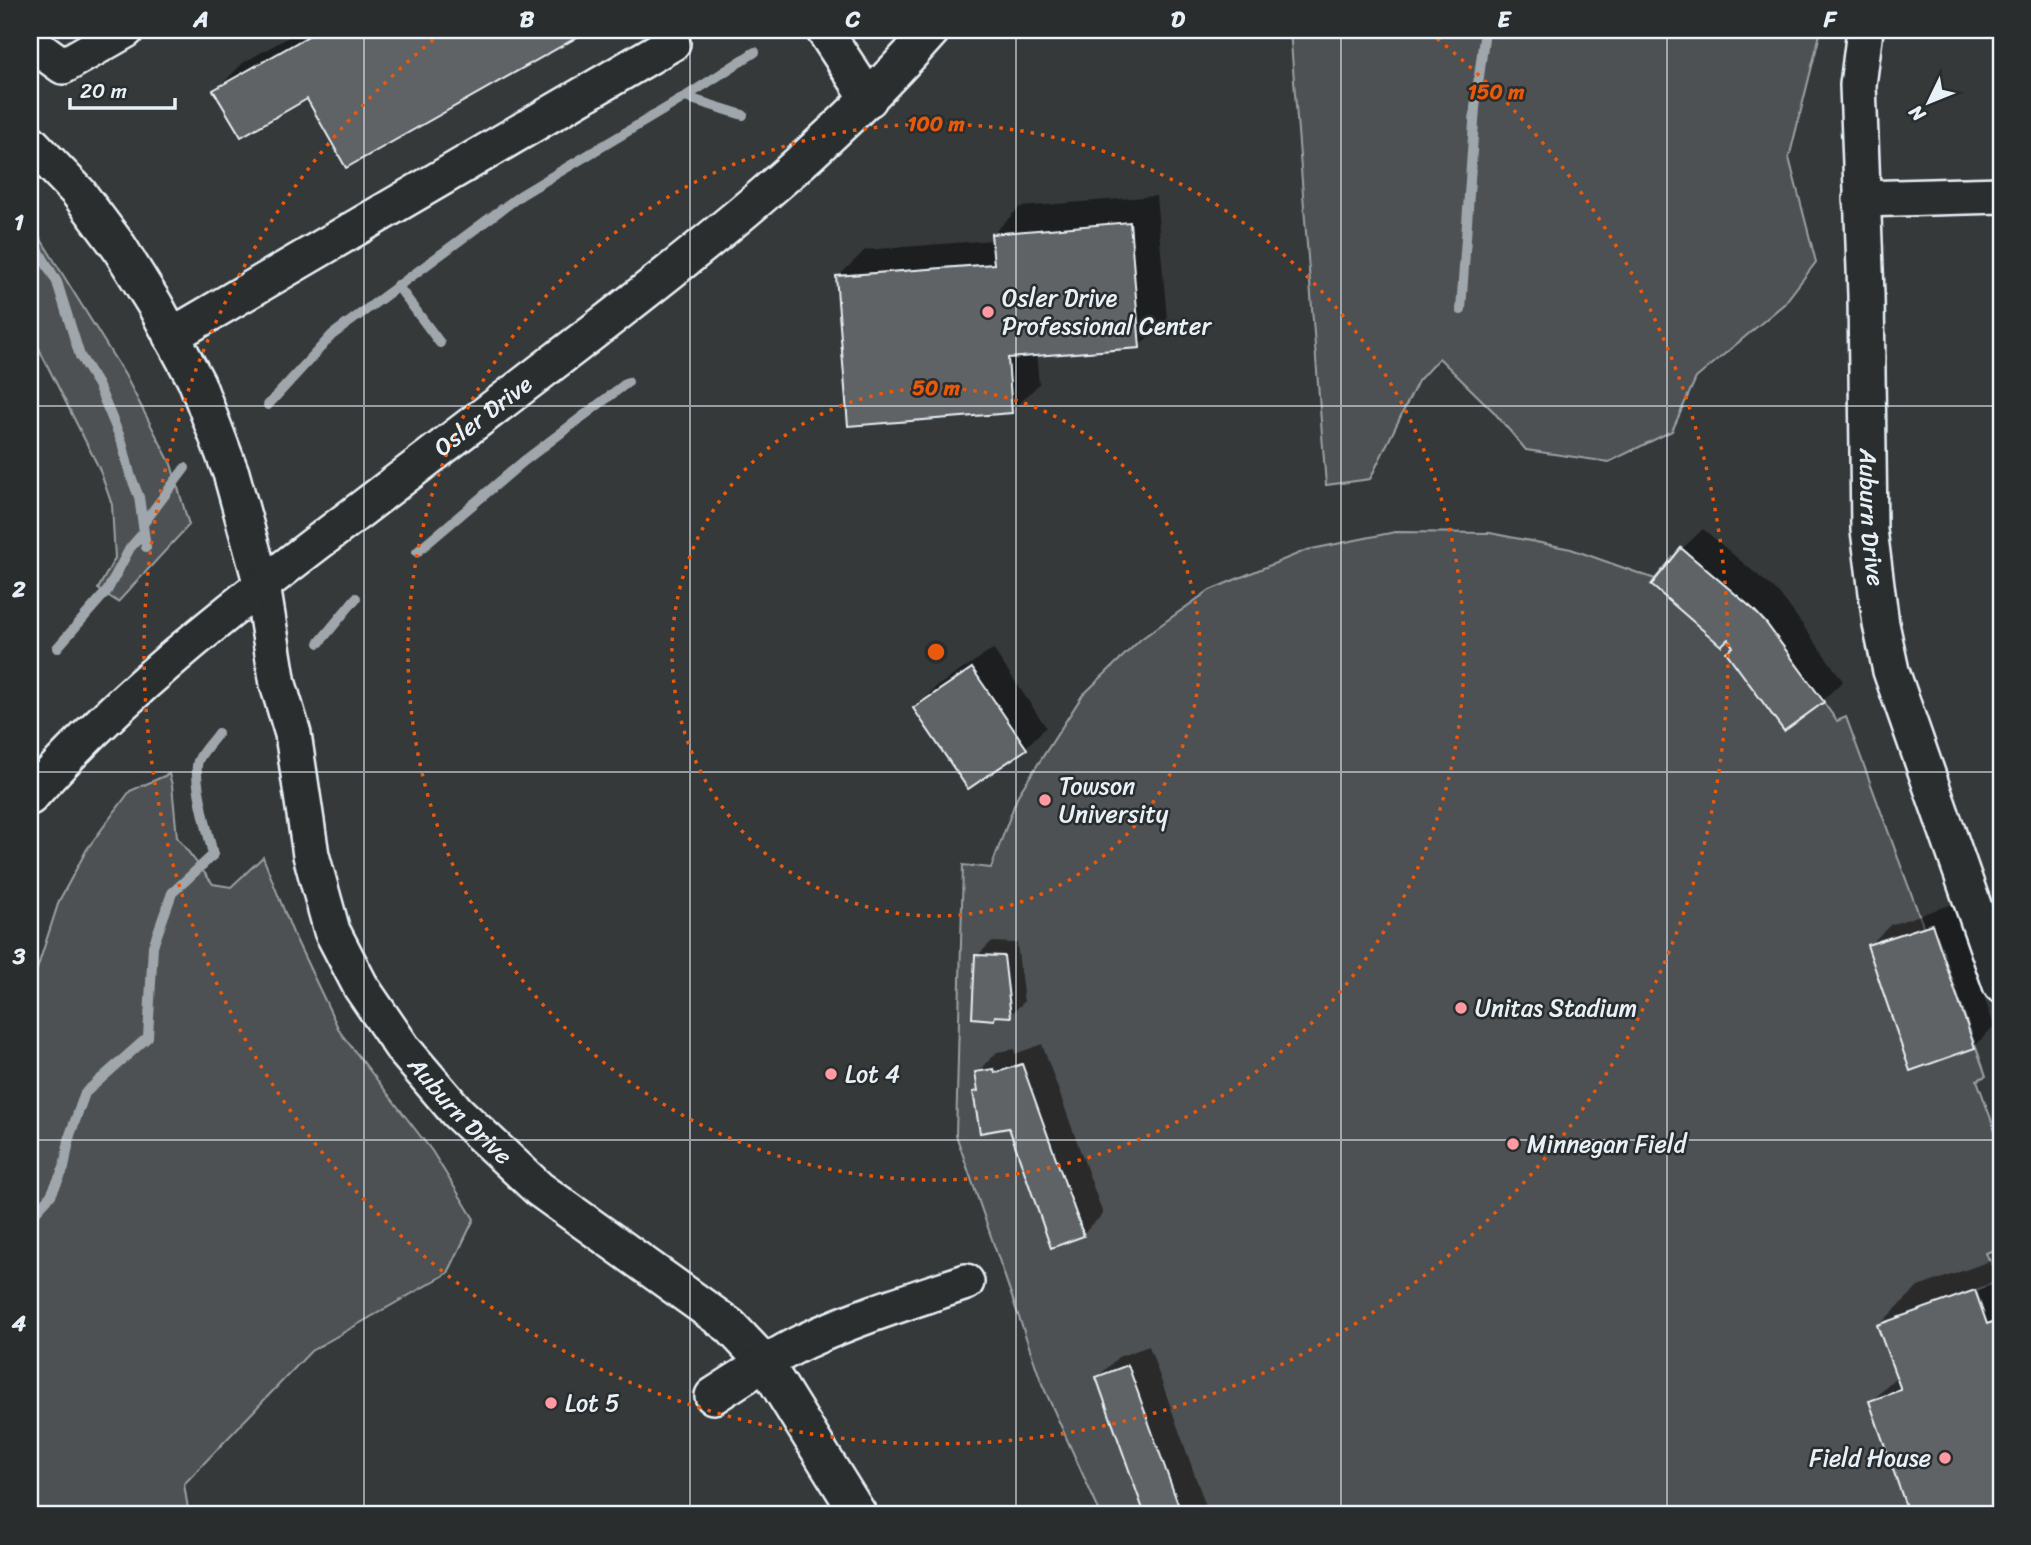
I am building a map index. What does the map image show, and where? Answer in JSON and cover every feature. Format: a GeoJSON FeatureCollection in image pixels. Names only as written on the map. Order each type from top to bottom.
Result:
{"type":"FeatureCollection","features":[{"type":"Feature","properties":{"kind":"street"},"geometry":{"type":"LineString","coordinates":[[30,41],[63,66],[127,30]]}},
{"type":"Feature","properties":{"kind":"street"},"geometry":{"type":"LineString","coordinates":[[824,30],[869,99]]}},
{"type":"Feature","properties":{"kind":"street","name":"Osler Drive"},"geometry":{"type":"LineString","coordinates":[[30,797],[94,731],[171,660],[262,584],[650,288],[764,196],[869,99],[932,30]]}},
{"type":"Feature","properties":{"kind":"street","name":"Auburn Drive"},"geometry":{"type":"LineString","coordinates":[[1866,30],[1858,85],[1866,295],[1869,530],[1881,624],[1891,671],[2001,985]]}},
{"type":"Feature","properties":{"kind":"street"},"geometry":{"type":"LineString","coordinates":[[171,336],[672,43]]}},
{"type":"Feature","properties":{"kind":"street","name":"Auburn Drive"},"geometry":{"type":"LineString","coordinates":[[30,142],[78,192],[119,247],[197,383],[231,473],[262,584],[278,684],[293,734],[311,855],[332,931],[360,986],[404,1050],[457,1112],[539,1189],[730,1326],[765,1363],[859,1515]]}},
{"type":"Feature","properties":{"kind":"street"},"geometry":{"type":"LineString","coordinates":[[1861,199],[2001,195]]}},
{"type":"Feature","properties":{"kind":"street"},"geometry":{"type":"LineString","coordinates":[[713,1396],[804,1341],[966,1282]]}},
{"type":"Feature","properties":{"kind":"shaded area"},"geometry":{"type":"Polygon","coordinates":[[[1290,30],[1821,30],[1789,158],[1816,262],[1784,304],[1696,378],[1672,431],[1609,462],[1526,450],[1493,411],[1439,358],[1418,381],[1370,479],[1326,485],[1290,30]]]}},
{"type":"Feature","properties":{"kind":"shaded area"},"geometry":{"type":"Polygon","coordinates":[[[30,227],[37,233],[125,375],[171,464],[189,525],[118,602],[98,589],[115,558],[112,505],[99,468],[41,353],[30,324],[30,227]]]}},
{"type":"Feature","properties":{"kind":"shaded area","name":"Unitas Stadium"},"geometry":{"type":"Polygon","coordinates":[[[1395,532],[1490,533],[1571,549],[1655,579],[1681,548],[1766,623],[1837,721],[1846,717],[1928,939],[1937,936],[1986,1076],[1977,1080],[2001,1147],[2001,1247],[1986,1253],[1999,1281],[1976,1290],[1987,1324],[2001,1319],[2001,1515],[1101,1515],[1042,1384],[956,1135],[963,865],[991,868],[1018,795],[1082,696],[1141,639],[1210,590],[1307,550],[1395,532]]]}},
{"type":"Feature","properties":{"kind":"shaded area"},"geometry":{"type":"Polygon","coordinates":[[[169,774],[177,837],[213,884],[231,887],[263,857],[293,933],[340,1032],[432,1151],[474,1219],[448,1273],[311,1351],[184,1484],[189,1515],[30,1515],[30,991],[59,901],[87,849],[130,791],[169,774]]]}},
{"type":"Feature","properties":{"kind":"building"},"geometry":{"type":"Polygon","coordinates":[[[319,30],[590,30],[346,168],[307,99],[241,137],[213,90],[319,30]]]}},
{"type":"Feature","properties":{"kind":"building","name":"Osler Drive Professional Center"},"geometry":{"type":"Polygon","coordinates":[[[1130,222],[1140,348],[1008,358],[1012,413],[848,426],[836,276],[994,264],[991,234],[1130,222]]]}},
{"type":"Feature","properties":{"kind":"building"},"geometry":{"type":"Polygon","coordinates":[[[1681,548],[1766,623],[1824,702],[1784,731],[1726,652],[1733,647],[1728,639],[1721,646],[1651,585],[1681,548]]]}},
{"type":"Feature","properties":{"kind":"building"},"geometry":{"type":"Polygon","coordinates":[[[972,668],[1027,749],[968,789],[913,708],[972,668]]]}},
{"type":"Feature","properties":{"kind":"building"},"geometry":{"type":"Polygon","coordinates":[[[1932,924],[1975,1048],[1910,1071],[1867,945],[1932,924]]]}},
{"type":"Feature","properties":{"kind":"building"},"geometry":{"type":"Polygon","coordinates":[[[975,955],[1004,956],[1011,1017],[995,1016],[994,1020],[972,1018],[975,955]]]}},
{"type":"Feature","properties":{"kind":"building"},"geometry":{"type":"Polygon","coordinates":[[[1022,1064],[1084,1236],[1051,1248],[1009,1128],[980,1133],[973,1092],[978,1091],[975,1072],[994,1069],[995,1073],[1022,1064]]]}},
{"type":"Feature","properties":{"kind":"building","name":"Field House"},"geometry":{"type":"Polygon","coordinates":[[[1975,1290],[1987,1324],[2001,1319],[2001,1515],[1909,1515],[1869,1401],[1901,1390],[1877,1325],[1975,1290]]]}},
{"type":"Feature","properties":{"kind":"building"},"geometry":{"type":"Polygon","coordinates":[[[1128,1365],[1182,1515],[1145,1515],[1096,1377],[1128,1365]]]}},
{"type":"Feature","properties":{"kind":"waterway"},"geometry":{"type":"LineString","coordinates":[[1461,310],[1475,108],[1485,30]]}},
{"type":"Feature","properties":{"kind":"waterway"},"geometry":{"type":"LineString","coordinates":[[268,405],[332,335],[521,195],[755,52]]}},
{"type":"Feature","properties":{"kind":"waterway"},"geometry":{"type":"LineString","coordinates":[[685,97],[743,115]]}},
{"type":"Feature","properties":{"kind":"waterway"},"geometry":{"type":"LineString","coordinates":[[30,236],[57,282],[80,356],[98,385],[122,442],[139,497],[146,547]]}},
{"type":"Feature","properties":{"kind":"waterway"},"geometry":{"type":"LineString","coordinates":[[397,285],[440,343]]}},
{"type":"Feature","properties":{"kind":"waterway"},"geometry":{"type":"LineString","coordinates":[[417,552],[524,461],[628,382]]}},
{"type":"Feature","properties":{"kind":"waterway"},"geometry":{"type":"LineString","coordinates":[[143,524],[185,468]]}},
{"type":"Feature","properties":{"kind":"waterway"},"geometry":{"type":"LineString","coordinates":[[57,648],[107,591],[130,548],[144,532]]}},
{"type":"Feature","properties":{"kind":"waterway"},"geometry":{"type":"LineString","coordinates":[[319,643],[356,598]]}},
{"type":"Feature","properties":{"kind":"waterway"},"geometry":{"type":"LineString","coordinates":[[30,1218],[51,1195],[64,1168],[70,1135],[85,1093],[148,1037],[153,946],[172,893],[213,855],[199,792],[197,769],[200,757],[218,733]]}},
{"type":"Feature","properties":{"kind":"place","name":"Osler Drive Professional Center"},"geometry":{"type":"Point","coordinates":[988,312]}},
{"type":"Feature","properties":{"kind":"place","name":"Towson University"},"geometry":{"type":"Point","coordinates":[1045,800]}},
{"type":"Feature","properties":{"kind":"place","name":"Unitas Stadium"},"geometry":{"type":"Point","coordinates":[1461,1008]}},
{"type":"Feature","properties":{"kind":"place","name":"Lot 4"},"geometry":{"type":"Point","coordinates":[831,1074]}},
{"type":"Feature","properties":{"kind":"place","name":"Minnegan Field"},"geometry":{"type":"Point","coordinates":[1513,1144]}},
{"type":"Feature","properties":{"kind":"place","name":"Lot 5"},"geometry":{"type":"Point","coordinates":[551,1403]}},
{"type":"Feature","properties":{"kind":"place","name":"Field House"},"geometry":{"type":"Point","coordinates":[1945,1458]}}]}
